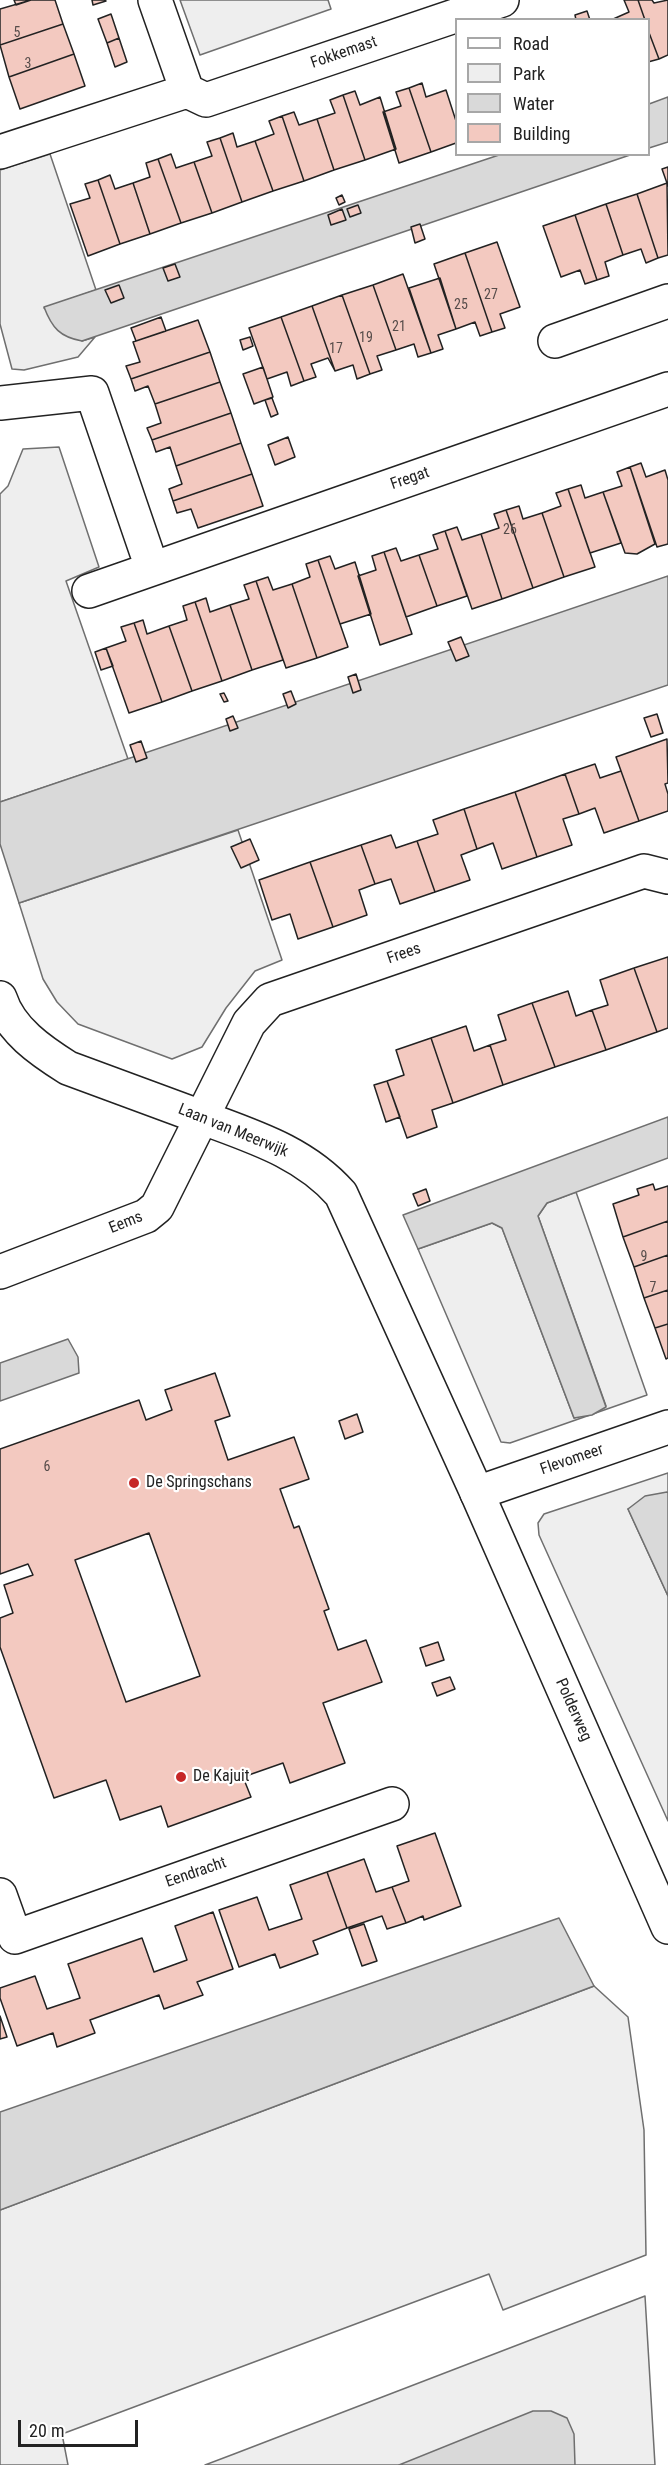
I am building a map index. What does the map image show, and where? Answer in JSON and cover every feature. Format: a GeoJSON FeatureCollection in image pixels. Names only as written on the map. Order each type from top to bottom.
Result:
{"type":"FeatureCollection","features":[{"type":"Feature","properties":{"kind":"street"},"geometry":{"type":"LineString","coordinates":[[0,152],[188,91],[155,0]]}},
{"type":"Feature","properties":{"kind":"street","name":"Fokkemast"},"geometry":{"type":"LineString","coordinates":[[188,91],[206,100],[502,0]]}},
{"type":"Feature","properties":{"kind":"street"},"geometry":{"type":"LineString","coordinates":[[555,341],[668,301]]}},
{"type":"Feature","properties":{"kind":"street","name":"Fregat"},"geometry":{"type":"LineString","coordinates":[[89,591],[668,389]]}},
{"type":"Feature","properties":{"kind":"street"},"geometry":{"type":"LineString","coordinates":[[0,403],[92,393],[152,568]]}},
{"type":"Feature","properties":{"kind":"street","name":"Frees"},"geometry":{"type":"LineString","coordinates":[[200,1117],[249,1023],[270,1000],[644,871],[668,877]]}},
{"type":"Feature","properties":{"kind":"street","name":"Laan van Meerwijk"},"geometry":{"type":"LineString","coordinates":[[0,998],[19,1031],[43,1053],[68,1068],[267,1142],[306,1161],[324,1175],[341,1194],[477,1493]]}},
{"type":"Feature","properties":{"kind":"street","name":"Eems"},"geometry":{"type":"LineString","coordinates":[[0,1272],[146,1216],[157,1207],[200,1117]]}},
{"type":"Feature","properties":{"kind":"street","name":"Flevomeer"},"geometry":{"type":"LineString","coordinates":[[477,1493],[668,1427]]}},
{"type":"Feature","properties":{"kind":"street","name":"Polderweg"},"geometry":{"type":"LineString","coordinates":[[477,1493],[668,1927]]}},
{"type":"Feature","properties":{"kind":"street","name":"Eendracht"},"geometry":{"type":"LineString","coordinates":[[3,1915],[15,1937],[392,1804]]}},
{"type":"Feature","properties":{"kind":"green space"},"geometry":{"type":"Polygon","coordinates":[[[180,0],[328,0],[331,9],[200,55],[180,0]]]}},
{"type":"Feature","properties":{"kind":"green space"},"geometry":{"type":"Polygon","coordinates":[[[50,154],[96,290],[44,308],[82,341],[95,337],[78,357],[24,370],[12,369],[0,324],[0,170],[50,154]]]}},
{"type":"Feature","properties":{"kind":"green space"},"geometry":{"type":"Polygon","coordinates":[[[59,447],[99,567],[66,581],[128,759],[0,802],[0,494],[8,486],[23,449],[59,447]]]}},
{"type":"Feature","properties":{"kind":"green space"},"geometry":{"type":"Polygon","coordinates":[[[238,830],[282,960],[255,971],[226,1008],[202,1047],[172,1059],[78,1024],[57,1002],[43,979],[19,903],[238,830]]]}},
{"type":"Feature","properties":{"kind":"green space"},"geometry":{"type":"Polygon","coordinates":[[[576,1192],[647,1395],[510,1443],[501,1442],[418,1249],[492,1223],[502,1228],[574,1418],[606,1406],[538,1216],[547,1203],[576,1192]]]}},
{"type":"Feature","properties":{"kind":"green space"},"geometry":{"type":"Polygon","coordinates":[[[668,1473],[668,1493],[628,1509],[668,1596],[668,1821],[539,1535],[538,1523],[544,1514],[668,1473]]]}},
{"type":"Feature","properties":{"kind":"green space"},"geometry":{"type":"Polygon","coordinates":[[[594,1986],[628,2017],[644,2130],[646,2255],[503,2310],[489,2274],[62,2434],[68,2465],[0,2465],[0,2210],[594,1986]]]}},
{"type":"Feature","properties":{"kind":"green space"},"geometry":{"type":"Polygon","coordinates":[[[645,2296],[655,2465],[205,2465],[234,2454],[645,2296]]]}},
{"type":"Feature","properties":{"kind":"water"},"geometry":{"type":"Polygon","coordinates":[[[668,97],[668,142],[650,148],[650,104],[668,97]]]}},
{"type":"Feature","properties":{"kind":"water"},"geometry":{"type":"Polygon","coordinates":[[[496,156],[627,156],[82,341],[62,334],[50,321],[44,307],[496,156]]]}},
{"type":"Feature","properties":{"kind":"water"},"geometry":{"type":"Polygon","coordinates":[[[668,576],[668,685],[19,903],[0,844],[0,802],[668,576]]]}},
{"type":"Feature","properties":{"kind":"water"},"geometry":{"type":"Polygon","coordinates":[[[668,1117],[668,1158],[547,1203],[538,1216],[606,1407],[592,1415],[574,1418],[502,1228],[492,1223],[418,1249],[403,1215],[668,1117]]]}},
{"type":"Feature","properties":{"kind":"water"},"geometry":{"type":"Polygon","coordinates":[[[68,1339],[78,1357],[79,1373],[0,1401],[0,1363],[68,1339]]]}},
{"type":"Feature","properties":{"kind":"water"},"geometry":{"type":"Polygon","coordinates":[[[667,1492],[668,1596],[628,1509],[645,1496],[667,1492]]]}},
{"type":"Feature","properties":{"kind":"water"},"geometry":{"type":"Polygon","coordinates":[[[559,1918],[594,1986],[0,2210],[0,2112],[559,1918]]]}},
{"type":"Feature","properties":{"kind":"water"},"geometry":{"type":"Polygon","coordinates":[[[533,2411],[551,2411],[567,2418],[574,2434],[575,2465],[399,2465],[533,2411]]]}},
{"type":"Feature","properties":{"kind":"building"},"geometry":{"type":"Polygon","coordinates":[[[14,0],[31,0],[16,5],[14,0]]]}},
{"type":"Feature","properties":{"kind":"building"},"geometry":{"type":"Polygon","coordinates":[[[31,0],[55,0],[63,24],[0,45],[0,9],[31,0]]]}},
{"type":"Feature","properties":{"kind":"building"},"geometry":{"type":"Polygon","coordinates":[[[92,0],[105,0],[106,1],[93,5],[92,0]]]}},
{"type":"Feature","properties":{"kind":"building"},"geometry":{"type":"Polygon","coordinates":[[[624,0],[638,0],[644,18],[616,18],[629,12],[624,0]]]}},
{"type":"Feature","properties":{"kind":"building"},"geometry":{"type":"Polygon","coordinates":[[[638,0],[652,0],[654,3],[668,0],[668,55],[659,59],[650,35],[650,18],[644,18],[638,0]]]}},
{"type":"Feature","properties":{"kind":"building"},"geometry":{"type":"Polygon","coordinates":[[[587,11],[589,18],[576,18],[575,15],[587,11]]]}},
{"type":"Feature","properties":{"kind":"building"},"geometry":{"type":"Polygon","coordinates":[[[111,14],[119,38],[107,43],[98,19],[111,14]]]}},
{"type":"Feature","properties":{"kind":"building"},"geometry":{"type":"Polygon","coordinates":[[[63,24],[74,54],[9,77],[0,45],[63,24]]]}},
{"type":"Feature","properties":{"kind":"building"},"geometry":{"type":"Polygon","coordinates":[[[650,35],[659,59],[650,61],[650,35]]]}},
{"type":"Feature","properties":{"kind":"building"},"geometry":{"type":"Polygon","coordinates":[[[119,38],[127,62],[115,67],[107,43],[119,38]]]}},
{"type":"Feature","properties":{"kind":"building"},"geometry":{"type":"Polygon","coordinates":[[[74,54],[85,86],[20,109],[9,77],[74,54]]]}},
{"type":"Feature","properties":{"kind":"building"},"geometry":{"type":"Polygon","coordinates":[[[422,83],[426,97],[446,90],[455,118],[455,143],[431,152],[409,88],[422,83]]]}},
{"type":"Feature","properties":{"kind":"building"},"geometry":{"type":"Polygon","coordinates":[[[409,88],[431,152],[399,163],[383,112],[401,106],[396,92],[409,88]]]}},
{"type":"Feature","properties":{"kind":"building"},"geometry":{"type":"Polygon","coordinates":[[[355,91],[360,105],[380,97],[396,149],[365,160],[343,95],[355,91]]]}},
{"type":"Feature","properties":{"kind":"building"},"geometry":{"type":"Polygon","coordinates":[[[343,95],[365,160],[334,170],[317,119],[335,113],[330,100],[343,95]]]}},
{"type":"Feature","properties":{"kind":"building"},"geometry":{"type":"Polygon","coordinates":[[[294,112],[299,125],[317,119],[334,170],[304,181],[282,116],[294,112]]]}},
{"type":"Feature","properties":{"kind":"building"},"geometry":{"type":"Polygon","coordinates":[[[282,116],[304,181],[273,191],[255,141],[274,134],[269,121],[282,116]]]}},
{"type":"Feature","properties":{"kind":"building"},"geometry":{"type":"Polygon","coordinates":[[[233,133],[237,147],[255,141],[273,191],[242,202],[220,138],[233,133]]]}},
{"type":"Feature","properties":{"kind":"building"},"geometry":{"type":"Polygon","coordinates":[[[220,138],[242,202],[212,213],[194,162],[212,156],[207,142],[220,138]]]}},
{"type":"Feature","properties":{"kind":"building"},"geometry":{"type":"Polygon","coordinates":[[[171,154],[176,168],[194,162],[212,213],[181,223],[158,159],[171,154]]]}},
{"type":"Feature","properties":{"kind":"building"},"geometry":{"type":"Polygon","coordinates":[[[158,159],[181,223],[150,234],[133,183],[150,177],[146,163],[158,159]]]}},
{"type":"Feature","properties":{"kind":"building"},"geometry":{"type":"Polygon","coordinates":[[[668,167],[668,186],[662,169],[668,167]]]}},
{"type":"Feature","properties":{"kind":"building"},"geometry":{"type":"Polygon","coordinates":[[[110,175],[115,189],[133,183],[150,234],[120,244],[98,180],[110,175]]]}},
{"type":"Feature","properties":{"kind":"building"},"geometry":{"type":"Polygon","coordinates":[[[98,180],[120,244],[88,256],[70,204],[90,198],[85,184],[98,180]]]}},
{"type":"Feature","properties":{"kind":"building"},"geometry":{"type":"Polygon","coordinates":[[[667,183],[668,255],[658,258],[637,194],[667,183]]]}},
{"type":"Feature","properties":{"kind":"building"},"geometry":{"type":"Polygon","coordinates":[[[637,194],[658,258],[646,263],[641,249],[623,255],[606,204],[637,194]]]}},
{"type":"Feature","properties":{"kind":"building"},"geometry":{"type":"Polygon","coordinates":[[[342,195],[345,202],[339,205],[336,198],[342,195]]]}},
{"type":"Feature","properties":{"kind":"building"},"geometry":{"type":"Polygon","coordinates":[[[606,204],[623,255],[605,262],[609,276],[597,280],[575,215],[606,204]]]}},
{"type":"Feature","properties":{"kind":"building"},"geometry":{"type":"Polygon","coordinates":[[[358,205],[361,213],[350,217],[347,209],[358,205]]]}},
{"type":"Feature","properties":{"kind":"building"},"geometry":{"type":"Polygon","coordinates":[[[342,209],[346,220],[331,225],[328,215],[342,209]]]}},
{"type":"Feature","properties":{"kind":"building"},"geometry":{"type":"Polygon","coordinates":[[[575,215],[597,280],[585,284],[580,270],[561,277],[543,226],[575,215]]]}},
{"type":"Feature","properties":{"kind":"building"},"geometry":{"type":"Polygon","coordinates":[[[420,224],[425,239],[415,243],[411,227],[420,224]]]}},
{"type":"Feature","properties":{"kind":"building"},"geometry":{"type":"Polygon","coordinates":[[[497,242],[520,307],[500,314],[505,328],[492,332],[465,253],[497,242]]]}},
{"type":"Feature","properties":{"kind":"building"},"geometry":{"type":"Polygon","coordinates":[[[465,253],[492,332],[480,336],[475,322],[456,329],[434,264],[465,253]]]}},
{"type":"Feature","properties":{"kind":"building"},"geometry":{"type":"Polygon","coordinates":[[[175,264],[180,277],[168,281],[163,268],[175,264]]]}},
{"type":"Feature","properties":{"kind":"building"},"geometry":{"type":"Polygon","coordinates":[[[403,274],[431,353],[418,357],[414,344],[396,350],[373,285],[403,274]]]}},
{"type":"Feature","properties":{"kind":"building"},"geometry":{"type":"Polygon","coordinates":[[[440,278],[456,329],[438,335],[443,349],[431,353],[409,288],[440,278]]]}},
{"type":"Feature","properties":{"kind":"building"},"geometry":{"type":"Polygon","coordinates":[[[119,285],[124,298],[111,303],[105,290],[119,285]]]}},
{"type":"Feature","properties":{"kind":"building"},"geometry":{"type":"Polygon","coordinates":[[[373,285],[396,350],[377,356],[382,370],[370,374],[342,295],[373,285]]]}},
{"type":"Feature","properties":{"kind":"building"},"geometry":{"type":"Polygon","coordinates":[[[342,295],[370,374],[357,379],[353,365],[335,371],[312,306],[342,295]]]}},
{"type":"Feature","properties":{"kind":"building"},"geometry":{"type":"Polygon","coordinates":[[[312,306],[335,371],[328,358],[311,364],[316,377],[304,381],[281,317],[312,306]]]}},
{"type":"Feature","properties":{"kind":"building"},"geometry":{"type":"Polygon","coordinates":[[[161,317],[166,331],[136,341],[131,328],[161,317]]]}},
{"type":"Feature","properties":{"kind":"building"},"geometry":{"type":"Polygon","coordinates":[[[281,317],[304,381],[291,386],[287,372],[267,379],[249,328],[281,317]]]}},
{"type":"Feature","properties":{"kind":"building"},"geometry":{"type":"Polygon","coordinates":[[[198,320],[210,352],[131,379],[126,366],[140,362],[133,342],[198,320]]]}},
{"type":"Feature","properties":{"kind":"building"},"geometry":{"type":"Polygon","coordinates":[[[250,337],[253,346],[243,350],[240,340],[250,337]]]}},
{"type":"Feature","properties":{"kind":"building"},"geometry":{"type":"Polygon","coordinates":[[[210,352],[220,382],[155,404],[148,386],[135,391],[131,379],[210,352]]]}},
{"type":"Feature","properties":{"kind":"building"},"geometry":{"type":"Polygon","coordinates":[[[263,367],[273,397],[254,404],[243,374],[263,367]]]}},
{"type":"Feature","properties":{"kind":"building"},"geometry":{"type":"Polygon","coordinates":[[[220,382],[231,413],[152,440],[147,428],[161,423],[155,404],[220,382]]]}},
{"type":"Feature","properties":{"kind":"building"},"geometry":{"type":"Polygon","coordinates":[[[272,398],[278,414],[271,417],[265,400],[272,398]]]}},
{"type":"Feature","properties":{"kind":"building"},"geometry":{"type":"Polygon","coordinates":[[[231,413],[241,443],[176,466],[170,447],[156,452],[152,440],[231,413]]]}},
{"type":"Feature","properties":{"kind":"building"},"geometry":{"type":"Polygon","coordinates":[[[288,437],[295,457],[275,465],[268,445],[288,437]]]}},
{"type":"Feature","properties":{"kind":"building"},"geometry":{"type":"Polygon","coordinates":[[[241,443],[252,474],[173,501],[169,489],[182,484],[176,466],[241,443]]]}},
{"type":"Feature","properties":{"kind":"building"},"geometry":{"type":"Polygon","coordinates":[[[641,463],[646,477],[665,470],[668,480],[668,544],[657,547],[630,467],[641,463]]]}},
{"type":"Feature","properties":{"kind":"building"},"geometry":{"type":"Polygon","coordinates":[[[630,467],[655,544],[637,554],[625,553],[603,492],[622,486],[617,472],[630,467]]]}},
{"type":"Feature","properties":{"kind":"building"},"geometry":{"type":"Polygon","coordinates":[[[252,474],[263,506],[198,528],[191,509],[177,513],[173,501],[252,474]]]}},
{"type":"Feature","properties":{"kind":"building"},"geometry":{"type":"Polygon","coordinates":[[[581,485],[585,498],[603,492],[621,543],[590,553],[568,489],[581,485]]]}},
{"type":"Feature","properties":{"kind":"building"},"geometry":{"type":"Polygon","coordinates":[[[568,489],[595,567],[564,577],[542,513],[561,506],[556,493],[568,489]]]}},
{"type":"Feature","properties":{"kind":"building"},"geometry":{"type":"Polygon","coordinates":[[[519,506],[523,519],[542,513],[564,577],[533,588],[506,510],[519,506]]]}},
{"type":"Feature","properties":{"kind":"building"},"geometry":{"type":"Polygon","coordinates":[[[506,510],[533,588],[502,599],[481,534],[499,528],[494,514],[506,510]]]}},
{"type":"Feature","properties":{"kind":"building"},"geometry":{"type":"Polygon","coordinates":[[[457,527],[462,540],[481,534],[502,599],[472,609],[445,531],[457,527]]]}},
{"type":"Feature","properties":{"kind":"building"},"geometry":{"type":"Polygon","coordinates":[[[445,531],[467,596],[437,606],[419,555],[438,549],[433,535],[445,531]]]}},
{"type":"Feature","properties":{"kind":"building"},"geometry":{"type":"Polygon","coordinates":[[[396,548],[401,561],[419,555],[437,606],[406,617],[384,552],[396,548]]]}},
{"type":"Feature","properties":{"kind":"building"},"geometry":{"type":"Polygon","coordinates":[[[384,552],[412,634],[380,645],[358,576],[376,570],[372,556],[384,552]]]}},
{"type":"Feature","properties":{"kind":"building"},"geometry":{"type":"Polygon","coordinates":[[[330,556],[335,569],[355,562],[371,614],[340,624],[318,560],[330,556]]]}},
{"type":"Feature","properties":{"kind":"building"},"geometry":{"type":"Polygon","coordinates":[[[318,560],[348,647],[317,658],[292,584],[310,577],[306,564],[318,560]]]}},
{"type":"Feature","properties":{"kind":"building"},"geometry":{"type":"Polygon","coordinates":[[[268,577],[273,590],[292,584],[317,658],[286,668],[256,581],[268,577]]]}},
{"type":"Feature","properties":{"kind":"building"},"geometry":{"type":"Polygon","coordinates":[[[256,581],[283,660],[252,670],[230,605],[249,599],[244,585],[256,581]]]}},
{"type":"Feature","properties":{"kind":"building"},"geometry":{"type":"Polygon","coordinates":[[[206,598],[210,612],[230,605],[252,670],[222,681],[195,602],[206,598]]]}},
{"type":"Feature","properties":{"kind":"building"},"geometry":{"type":"Polygon","coordinates":[[[195,602],[222,681],[192,691],[169,626],[187,620],[183,606],[195,602]]]}},
{"type":"Feature","properties":{"kind":"building"},"geometry":{"type":"Polygon","coordinates":[[[143,620],[147,634],[169,626],[192,691],[162,702],[134,623],[143,620]]]}},
{"type":"Feature","properties":{"kind":"building"},"geometry":{"type":"Polygon","coordinates":[[[134,623],[162,702],[129,713],[106,648],[126,641],[121,627],[134,623]]]}},
{"type":"Feature","properties":{"kind":"building"},"geometry":{"type":"Polygon","coordinates":[[[461,637],[469,656],[456,661],[448,642],[461,637]]]}},
{"type":"Feature","properties":{"kind":"building"},"geometry":{"type":"Polygon","coordinates":[[[106,648],[113,666],[101,670],[95,652],[106,648]]]}},
{"type":"Feature","properties":{"kind":"building"},"geometry":{"type":"Polygon","coordinates":[[[356,674],[361,690],[353,693],[348,677],[356,674]]]}},
{"type":"Feature","properties":{"kind":"building"},"geometry":{"type":"Polygon","coordinates":[[[291,691],[296,704],[288,708],[283,694],[291,691]]]}},
{"type":"Feature","properties":{"kind":"building"},"geometry":{"type":"Polygon","coordinates":[[[224,693],[228,701],[224,702],[220,694],[224,693]]]}},
{"type":"Feature","properties":{"kind":"building"},"geometry":{"type":"Polygon","coordinates":[[[657,714],[663,733],[651,737],[644,718],[657,714]]]}},
{"type":"Feature","properties":{"kind":"building"},"geometry":{"type":"Polygon","coordinates":[[[233,716],[238,728],[230,731],[226,719],[233,716]]]}},
{"type":"Feature","properties":{"kind":"building"},"geometry":{"type":"Polygon","coordinates":[[[667,739],[668,783],[665,784],[668,794],[668,811],[639,821],[616,757],[667,739]]]}},
{"type":"Feature","properties":{"kind":"building"},"geometry":{"type":"Polygon","coordinates":[[[141,741],[147,758],[136,762],[130,745],[141,741]]]}},
{"type":"Feature","properties":{"kind":"building"},"geometry":{"type":"Polygon","coordinates":[[[595,764],[600,778],[621,771],[639,821],[604,833],[595,808],[579,814],[565,774],[595,764]]]}},
{"type":"Feature","properties":{"kind":"building"},"geometry":{"type":"Polygon","coordinates":[[[565,774],[579,814],[563,819],[572,845],[537,857],[515,792],[565,774]]]}},
{"type":"Feature","properties":{"kind":"building"},"geometry":{"type":"Polygon","coordinates":[[[515,792],[537,857],[502,869],[493,843],[477,849],[464,809],[515,792]]]}},
{"type":"Feature","properties":{"kind":"building"},"geometry":{"type":"Polygon","coordinates":[[[464,809],[477,849],[461,855],[470,880],[435,892],[417,841],[438,834],[433,820],[464,809]]]}},
{"type":"Feature","properties":{"kind":"building"},"geometry":{"type":"Polygon","coordinates":[[[391,835],[396,848],[417,841],[435,892],[400,904],[391,879],[375,884],[361,845],[391,835]]]}},
{"type":"Feature","properties":{"kind":"building"},"geometry":{"type":"Polygon","coordinates":[[[250,839],[259,860],[241,868],[231,847],[250,839]]]}},
{"type":"Feature","properties":{"kind":"building"},"geometry":{"type":"Polygon","coordinates":[[[361,845],[375,884],[359,890],[367,915],[333,927],[310,862],[361,845]]]}},
{"type":"Feature","properties":{"kind":"building"},"geometry":{"type":"Polygon","coordinates":[[[310,862],[333,927],[298,939],[290,914],[272,920],[259,880],[310,862]]]}},
{"type":"Feature","properties":{"kind":"building"},"geometry":{"type":"Polygon","coordinates":[[[668,957],[668,1028],[657,1032],[634,968],[668,957]]]}},
{"type":"Feature","properties":{"kind":"building"},"geometry":{"type":"Polygon","coordinates":[[[634,968],[657,1032],[606,1050],[592,1010],[608,1005],[600,980],[634,968]]]}},
{"type":"Feature","properties":{"kind":"building"},"geometry":{"type":"Polygon","coordinates":[[[568,991],[576,1016],[592,1010],[606,1050],[555,1067],[532,1003],[568,991]]]}},
{"type":"Feature","properties":{"kind":"building"},"geometry":{"type":"Polygon","coordinates":[[[532,1003],[555,1067],[503,1085],[490,1045],[506,1040],[498,1015],[532,1003]]]}},
{"type":"Feature","properties":{"kind":"building"},"geometry":{"type":"Polygon","coordinates":[[[466,1026],[474,1051],[490,1045],[503,1085],[453,1103],[431,1038],[466,1026]]]}},
{"type":"Feature","properties":{"kind":"building"},"geometry":{"type":"Polygon","coordinates":[[[431,1038],[453,1103],[432,1110],[437,1127],[407,1138],[387,1081],[404,1075],[396,1050],[431,1038]]]}},
{"type":"Feature","properties":{"kind":"building"},"geometry":{"type":"Polygon","coordinates":[[[387,1081],[400,1117],[386,1122],[374,1085],[387,1081]]]}},
{"type":"Feature","properties":{"kind":"building"},"geometry":{"type":"Polygon","coordinates":[[[653,1184],[655,1190],[668,1186],[668,1221],[623,1237],[613,1204],[639,1195],[637,1189],[653,1184]]]}},
{"type":"Feature","properties":{"kind":"building"},"geometry":{"type":"Polygon","coordinates":[[[426,1189],[430,1201],[418,1206],[413,1194],[426,1189]]]}},
{"type":"Feature","properties":{"kind":"building"},"geometry":{"type":"Polygon","coordinates":[[[668,1221],[668,1255],[634,1267],[623,1237],[668,1221]]]}},
{"type":"Feature","properties":{"kind":"building"},"geometry":{"type":"Polygon","coordinates":[[[668,1255],[668,1290],[644,1298],[634,1267],[668,1255]]]}},
{"type":"Feature","properties":{"kind":"building"},"geometry":{"type":"Polygon","coordinates":[[[668,1290],[668,1324],[655,1328],[644,1298],[668,1290]]]}},
{"type":"Feature","properties":{"kind":"building"},"geometry":{"type":"Polygon","coordinates":[[[668,1324],[668,1358],[666,1359],[655,1328],[668,1324]]]}},
{"type":"Feature","properties":{"kind":"building"},"geometry":{"type":"Polygon","coordinates":[[[215,1373],[230,1416],[215,1421],[228,1460],[294,1437],[309,1479],[280,1489],[294,1528],[299,1526],[329,1609],[324,1611],[338,1650],[366,1640],[382,1682],[323,1703],[345,1763],[290,1783],[283,1763],[243,1777],[251,1797],[168,1827],[161,1806],[120,1820],[106,1780],[54,1798],[0,1647],[0,1618],[13,1613],[4,1585],[33,1575],[28,1564],[0,1574],[0,1449],[139,1400],[146,1420],[172,1410],[165,1390],[215,1373]],[[149,1533],[75,1560],[126,1702],[200,1676],[149,1533]]]}},
{"type":"Feature","properties":{"kind":"building"},"geometry":{"type":"Polygon","coordinates":[[[357,1414],[363,1432],[345,1439],[339,1421],[357,1414]]]}},
{"type":"Feature","properties":{"kind":"building"},"geometry":{"type":"Polygon","coordinates":[[[438,1642],[444,1660],[426,1666],[420,1648],[438,1642]]]}},
{"type":"Feature","properties":{"kind":"building"},"geometry":{"type":"Polygon","coordinates":[[[450,1677],[455,1689],[437,1696],[432,1683],[450,1677]]]}},
{"type":"Feature","properties":{"kind":"building"},"geometry":{"type":"Polygon","coordinates":[[[435,1833],[461,1906],[424,1920],[423,1916],[406,1923],[392,1887],[409,1881],[397,1846],[435,1833]]]}},
{"type":"Feature","properties":{"kind":"building"},"geometry":{"type":"Polygon","coordinates":[[[364,1859],[376,1892],[392,1887],[406,1923],[387,1929],[382,1916],[347,1928],[327,1872],[364,1859]]]}},
{"type":"Feature","properties":{"kind":"building"},"geometry":{"type":"Polygon","coordinates":[[[327,1872],[347,1928],[313,1941],[318,1954],[280,1968],[275,1954],[239,1967],[219,1910],[257,1897],[269,1930],[302,1919],[290,1885],[327,1872]]]}},
{"type":"Feature","properties":{"kind":"building"},"geometry":{"type":"Polygon","coordinates":[[[213,1912],[233,1969],[197,1982],[203,1995],[164,2009],[159,1995],[90,2020],[95,2033],[57,2047],[53,2033],[17,2046],[0,1998],[0,1988],[35,1976],[47,2009],[80,1998],[68,1964],[142,1938],[154,1972],[187,1960],[175,1926],[213,1912]]]}},
{"type":"Feature","properties":{"kind":"building"},"geometry":{"type":"Polygon","coordinates":[[[364,1924],[377,1961],[362,1966],[349,1929],[364,1924]]]}},
{"type":"Feature","properties":{"kind":"building"},"geometry":{"type":"Polygon","coordinates":[[[0,2016],[7,2037],[0,2039],[0,2016]]]}},
{"type":"Feature","properties":{"kind":"place","name":"De Springschans"},"geometry":{"type":"Point","coordinates":[134,1483]}},
{"type":"Feature","properties":{"kind":"place","name":"De Kajuit"},"geometry":{"type":"Point","coordinates":[181,1777]}}]}
